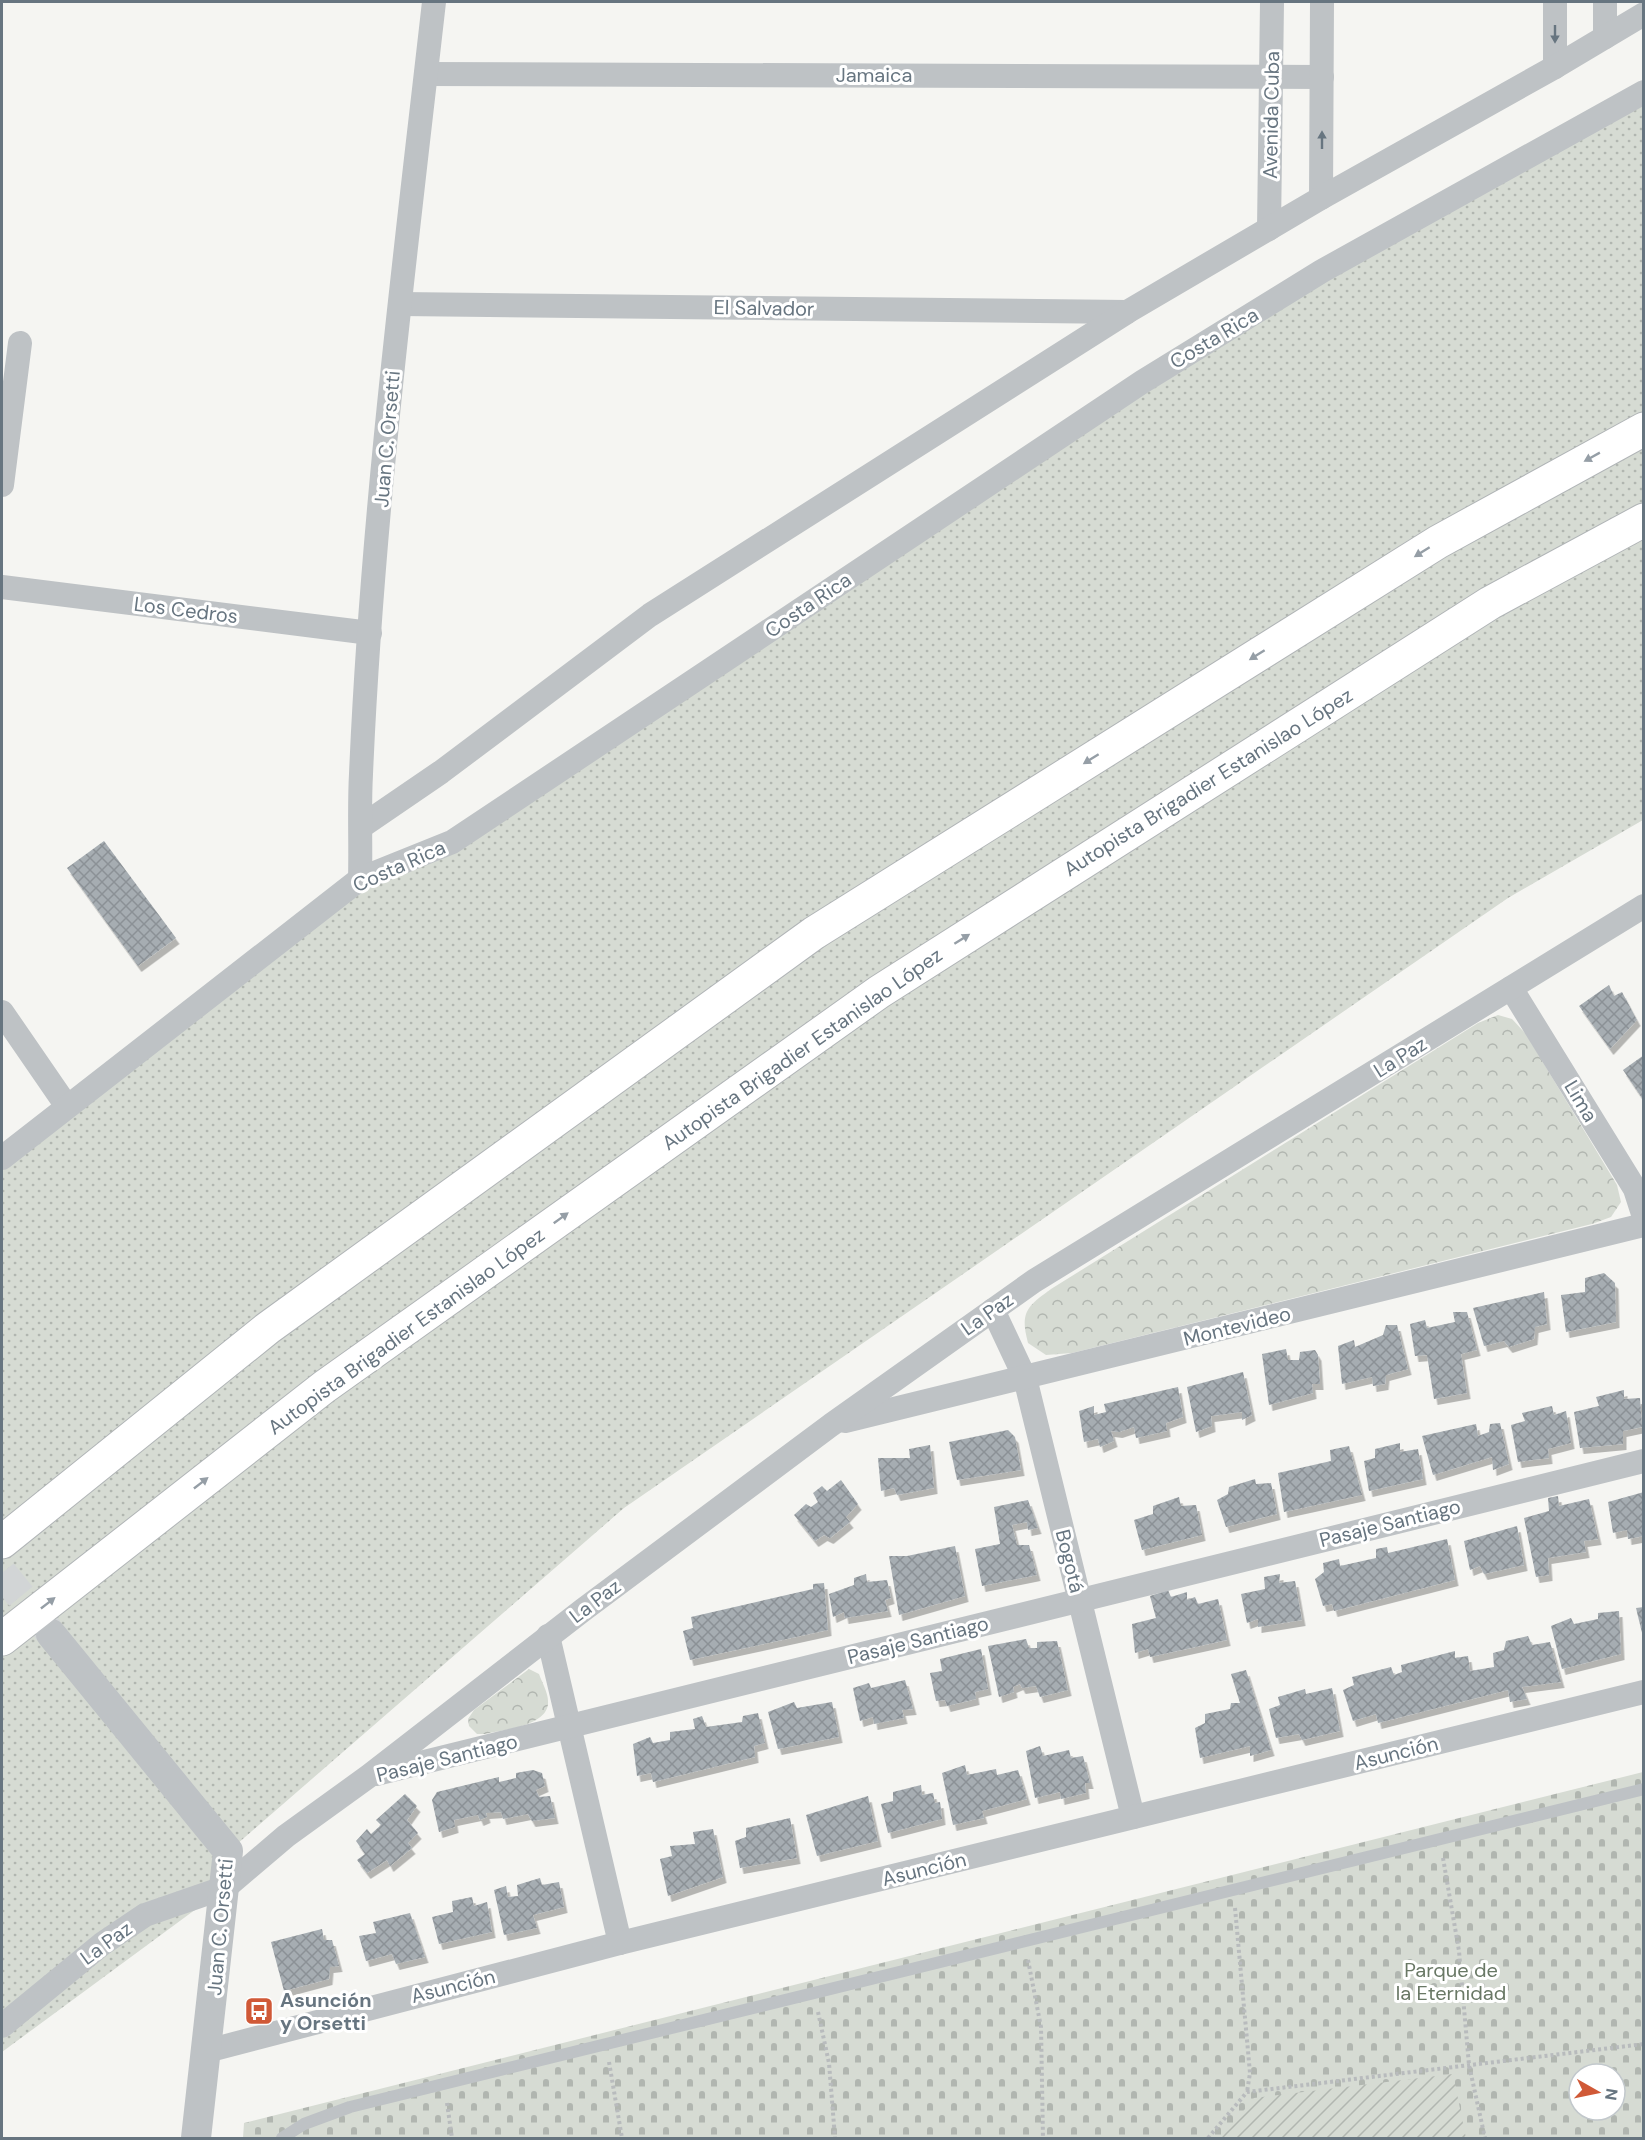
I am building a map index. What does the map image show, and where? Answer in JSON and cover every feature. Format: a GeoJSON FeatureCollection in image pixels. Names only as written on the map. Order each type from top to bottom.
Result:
{"type":"FeatureCollection","features":[{"type":"Feature","properties":{"kind":"highway"},"geometry":{"type":"LineString","coordinates":[[2,1542],[268,1328],[814,933],[1438,542],[1644,429]]}},
{"type":"Feature","properties":{"kind":"highway","name":"Autopista Brigadier Estanislao López"},"geometry":{"type":"LineString","coordinates":[[2,1639],[324,1387],[879,992],[1490,603],[1644,520]]}},
{"type":"Feature","properties":{"kind":"street","name":"Juan C. Orsetti"},"geometry":{"type":"LineString","coordinates":[[360,879],[362,825],[360,777],[370,633],[401,304],[434,2]]}},
{"type":"Feature","properties":{"kind":"street","name":"Avenida Cuba"},"geometry":{"type":"LineString","coordinates":[[1269,229],[1272,2]]}},
{"type":"Feature","properties":{"kind":"street"},"geometry":{"type":"LineString","coordinates":[[1322,2],[1322,198]]}},
{"type":"Feature","properties":{"kind":"street"},"geometry":{"type":"LineString","coordinates":[[1555,2],[1556,67]]}},
{"type":"Feature","properties":{"kind":"street"},"geometry":{"type":"LineString","coordinates":[[1605,2],[1605,37]]}},
{"type":"Feature","properties":{"kind":"street"},"geometry":{"type":"LineString","coordinates":[[362,825],[441,772],[650,615],[1127,312],[1322,198],[1556,67],[1644,14]]}},
{"type":"Feature","properties":{"kind":"street","name":"Jamaica"},"geometry":{"type":"LineString","coordinates":[[426,74],[1322,77]]}},
{"type":"Feature","properties":{"kind":"street","name":"Costa Rica"},"geometry":{"type":"LineString","coordinates":[[2,1158],[66,1105],[360,879],[452,842],[1142,382],[1322,271],[1644,92]]}},
{"type":"Feature","properties":{"kind":"street","name":"El Salvador"},"geometry":{"type":"LineString","coordinates":[[401,304],[1127,312]]}},
{"type":"Feature","properties":{"kind":"street"},"geometry":{"type":"LineString","coordinates":[[2,485],[20,343]]}},
{"type":"Feature","properties":{"kind":"street","name":"Los Cedros"},"geometry":{"type":"LineString","coordinates":[[2,587],[370,633]]}},
{"type":"Feature","properties":{"kind":"street","name":"La Paz"},"geometry":{"type":"LineString","coordinates":[[369,1776],[548,1636],[831,1425],[1034,1281],[1644,906]]}},
{"type":"Feature","properties":{"kind":"street","name":"Lima"},"geometry":{"type":"LineString","coordinates":[[1511,987],[1635,1189],[1644,1216]]}},
{"type":"Feature","properties":{"kind":"street"},"geometry":{"type":"LineString","coordinates":[[2,1012],[66,1105]]}},
{"type":"Feature","properties":{"kind":"street","name":"Montevideo"},"geometry":{"type":"LineString","coordinates":[[831,1425],[1644,1225]]}},
{"type":"Feature","properties":{"kind":"street","name":"Bogotá"},"geometry":{"type":"LineString","coordinates":[[993,1310],[1025,1378],[1133,1817]]}},
{"type":"Feature","properties":{"kind":"street","name":"Pasaje Santiago"},"geometry":{"type":"LineString","coordinates":[[226,1887],[286,1836],[369,1776],[1644,1461]]}},
{"type":"Feature","properties":{"kind":"street","name":"Juan C. Orsetti"},"geometry":{"type":"LineString","coordinates":[[51,1634],[228,1851],[226,1887],[196,2139]]}},
{"type":"Feature","properties":{"kind":"street"},"geometry":{"type":"LineString","coordinates":[[548,1636],[620,1944]]}},
{"type":"Feature","properties":{"kind":"street","name":"Asunción"},"geometry":{"type":"LineString","coordinates":[[207,2051],[620,1944],[1644,1692]]}},
{"type":"Feature","properties":{"kind":"street","name":"La Paz"},"geometry":{"type":"LineString","coordinates":[[2,2026],[102,1944],[145,1916],[226,1887]]}},
{"type":"Feature","properties":{"kind":"lane"},"geometry":{"type":"LineString","coordinates":[[282,2139],[304,2124],[350,2108],[1644,1789]]}},
{"type":"Feature","properties":{"kind":"path"},"geometry":{"type":"LineString","coordinates":[[1440,1839],[1459,1951],[1469,2065],[1485,2139]]}},
{"type":"Feature","properties":{"kind":"path"},"geometry":{"type":"LineString","coordinates":[[1208,2139],[1246,2092],[1250,2073],[1233,1890]]}},
{"type":"Feature","properties":{"kind":"path"},"geometry":{"type":"LineString","coordinates":[[1025,1942],[1041,2027],[1043,2139]]}},
{"type":"Feature","properties":{"kind":"path"},"geometry":{"type":"LineString","coordinates":[[814,1993],[830,2063],[835,2139]]}},
{"type":"Feature","properties":{"kind":"path"},"geometry":{"type":"LineString","coordinates":[[606,2044],[622,2139]]}},
{"type":"Feature","properties":{"kind":"path"},"geometry":{"type":"LineString","coordinates":[[1246,2092],[1644,2044]]}},
{"type":"Feature","properties":{"kind":"path"},"geometry":{"type":"LineString","coordinates":[[445,2084],[452,2139]]}},
{"type":"Feature","properties":{"kind":"green space"},"geometry":{"type":"Polygon","coordinates":[[[1643,92],[1643,820],[1508,898],[624,1508],[229,1851],[226,1887],[2,2052],[2,1158],[360,879],[452,842],[1142,382],[1643,92]]]}},
{"type":"Feature","properties":{"kind":"green space"},"geometry":{"type":"Polygon","coordinates":[[[1498,1015],[1512,1019],[1526,1034],[1617,1185],[1621,1202],[1611,1217],[1592,1224],[1072,1353],[1046,1355],[1028,1343],[1025,1324],[1027,1312],[1051,1289],[1478,1023],[1498,1015]]]}},
{"type":"Feature","properties":{"kind":"green space"},"geometry":{"type":"Polygon","coordinates":[[[529,1669],[539,1674],[547,1695],[547,1709],[541,1716],[524,1725],[477,1734],[469,1726],[468,1719],[474,1710],[529,1669]]]}},
{"type":"Feature","properties":{"kind":"green space","name":"Parque de la Eternidad"},"geometry":{"type":"Polygon","coordinates":[[[1643,1772],[1643,2138],[243,2138],[244,2123],[1643,1772]]]}},
{"type":"Feature","properties":{"kind":"green space"},"geometry":{"type":"Polygon","coordinates":[[[1453,2074],[1466,2138],[1221,2138],[1254,2098],[1453,2074]]]}},
{"type":"Feature","properties":{"kind":"building"},"geometry":{"type":"Polygon","coordinates":[[[104,841],[176,938],[138,966],[67,868],[104,841]]]}},
{"type":"Feature","properties":{"kind":"building"},"geometry":{"type":"Polygon","coordinates":[[[1609,985],[1614,996],[1622,992],[1637,1020],[1610,1049],[1579,1006],[1609,985]]]}},
{"type":"Feature","properties":{"kind":"building"},"geometry":{"type":"Polygon","coordinates":[[[1644,1055],[1644,1101],[1623,1070],[1644,1055]]]}},
{"type":"Feature","properties":{"kind":"building"},"geometry":{"type":"Polygon","coordinates":[[[1604,1273],[1615,1283],[1616,1322],[1566,1332],[1561,1295],[1585,1292],[1585,1278],[1604,1273]]]}},
{"type":"Feature","properties":{"kind":"building"},"geometry":{"type":"Polygon","coordinates":[[[1544,1292],[1547,1324],[1535,1327],[1534,1339],[1509,1347],[1504,1341],[1484,1346],[1473,1308],[1544,1292]]]}},
{"type":"Feature","properties":{"kind":"building"},"geometry":{"type":"Polygon","coordinates":[[[1453,1312],[1467,1312],[1477,1350],[1461,1354],[1467,1393],[1434,1399],[1427,1355],[1415,1356],[1410,1324],[1425,1320],[1427,1328],[1455,1322],[1453,1312]]]}},
{"type":"Feature","properties":{"kind":"building"},"geometry":{"type":"Polygon","coordinates":[[[1386,1325],[1397,1325],[1408,1369],[1386,1375],[1385,1384],[1373,1386],[1372,1377],[1342,1384],[1338,1346],[1354,1340],[1355,1347],[1383,1335],[1386,1325]]]}},
{"type":"Feature","properties":{"kind":"building"},"geometry":{"type":"Polygon","coordinates":[[[1286,1349],[1288,1360],[1299,1360],[1300,1352],[1315,1350],[1318,1355],[1320,1384],[1312,1384],[1313,1393],[1269,1405],[1262,1354],[1286,1349]]]}},
{"type":"Feature","properties":{"kind":"building"},"geometry":{"type":"Polygon","coordinates":[[[1243,1372],[1252,1415],[1242,1420],[1242,1412],[1211,1416],[1212,1426],[1196,1432],[1187,1387],[1243,1372]]]}},
{"type":"Feature","properties":{"kind":"building"},"geometry":{"type":"Polygon","coordinates":[[[1178,1387],[1183,1417],[1166,1423],[1167,1431],[1136,1438],[1134,1427],[1119,1432],[1111,1431],[1114,1441],[1100,1447],[1098,1439],[1084,1442],[1079,1411],[1094,1406],[1094,1415],[1106,1412],[1104,1404],[1178,1387]]]}},
{"type":"Feature","properties":{"kind":"building"},"geometry":{"type":"Polygon","coordinates":[[[1624,1390],[1624,1399],[1640,1398],[1642,1427],[1623,1431],[1623,1444],[1580,1448],[1574,1412],[1599,1406],[1596,1397],[1624,1390]]]}},
{"type":"Feature","properties":{"kind":"building"},"geometry":{"type":"Polygon","coordinates":[[[1552,1406],[1554,1415],[1566,1411],[1571,1443],[1548,1449],[1549,1458],[1518,1462],[1511,1425],[1525,1421],[1522,1413],[1552,1406]]]}},
{"type":"Feature","properties":{"kind":"building"},"geometry":{"type":"Polygon","coordinates":[[[1500,1423],[1509,1464],[1493,1470],[1492,1457],[1433,1475],[1422,1436],[1476,1424],[1478,1436],[1489,1432],[1490,1424],[1500,1423]]]}},
{"type":"Feature","properties":{"kind":"building"},"geometry":{"type":"Polygon","coordinates":[[[1008,1430],[1015,1437],[1021,1470],[957,1480],[949,1442],[1008,1430]]]}},
{"type":"Feature","properties":{"kind":"building"},"geometry":{"type":"Polygon","coordinates":[[[1400,1443],[1400,1452],[1418,1449],[1423,1479],[1369,1491],[1364,1461],[1375,1458],[1375,1449],[1400,1443]]]}},
{"type":"Feature","properties":{"kind":"building"},"geometry":{"type":"Polygon","coordinates":[[[930,1445],[934,1488],[897,1495],[894,1488],[881,1491],[878,1458],[910,1458],[909,1449],[930,1445]]]}},
{"type":"Feature","properties":{"kind":"building"},"geometry":{"type":"Polygon","coordinates":[[[1349,1446],[1362,1495],[1284,1512],[1278,1473],[1331,1461],[1330,1450],[1349,1446]]]}},
{"type":"Feature","properties":{"kind":"building"},"geometry":{"type":"Polygon","coordinates":[[[1255,1479],[1256,1484],[1271,1483],[1277,1514],[1226,1527],[1217,1500],[1228,1494],[1229,1487],[1255,1479]]]}},
{"type":"Feature","properties":{"kind":"building"},"geometry":{"type":"Polygon","coordinates":[[[841,1480],[858,1504],[846,1517],[850,1522],[830,1538],[824,1535],[815,1541],[794,1515],[806,1504],[811,1507],[818,1502],[813,1493],[822,1486],[827,1491],[841,1480]]]}},
{"type":"Feature","properties":{"kind":"building"},"geometry":{"type":"Polygon","coordinates":[[[1644,1492],[1644,1536],[1628,1539],[1627,1530],[1613,1533],[1608,1502],[1644,1492]]]}},
{"type":"Feature","properties":{"kind":"building"},"geometry":{"type":"Polygon","coordinates":[[[1558,1496],[1559,1506],[1589,1499],[1598,1539],[1584,1541],[1586,1552],[1548,1558],[1549,1575],[1536,1577],[1524,1518],[1549,1511],[1548,1498],[1558,1496]]]}},
{"type":"Feature","properties":{"kind":"building"},"geometry":{"type":"Polygon","coordinates":[[[1179,1497],[1181,1506],[1196,1505],[1202,1535],[1142,1550],[1134,1520],[1153,1514],[1153,1506],[1179,1497]]]}},
{"type":"Feature","properties":{"kind":"building"},"geometry":{"type":"Polygon","coordinates":[[[1028,1500],[1038,1528],[1028,1530],[1027,1522],[1012,1525],[1017,1545],[1029,1545],[1037,1575],[982,1586],[975,1549],[1000,1544],[994,1507],[1028,1500]]]}},
{"type":"Feature","properties":{"kind":"building"},"geometry":{"type":"Polygon","coordinates":[[[1517,1526],[1524,1565],[1484,1574],[1480,1566],[1470,1570],[1464,1541],[1517,1526]]]}},
{"type":"Feature","properties":{"kind":"building"},"geometry":{"type":"Polygon","coordinates":[[[1447,1539],[1455,1580],[1334,1611],[1332,1604],[1323,1606],[1315,1579],[1324,1572],[1323,1563],[1339,1559],[1340,1566],[1376,1558],[1376,1549],[1387,1547],[1388,1553],[1447,1539]]]}},
{"type":"Feature","properties":{"kind":"building"},"geometry":{"type":"Polygon","coordinates":[[[955,1546],[965,1596],[899,1615],[889,1556],[907,1556],[955,1546]]]}},
{"type":"Feature","properties":{"kind":"building"},"geometry":{"type":"Polygon","coordinates":[[[866,1574],[867,1582],[887,1580],[891,1598],[885,1600],[888,1611],[845,1618],[844,1612],[833,1617],[829,1594],[854,1585],[854,1578],[866,1574]]]}},
{"type":"Feature","properties":{"kind":"building"},"geometry":{"type":"Polygon","coordinates":[[[1280,1574],[1279,1583],[1295,1581],[1302,1620],[1258,1627],[1258,1619],[1247,1623],[1241,1594],[1265,1589],[1264,1577],[1280,1574]]]}},
{"type":"Feature","properties":{"kind":"building"},"geometry":{"type":"Polygon","coordinates":[[[824,1583],[828,1630],[690,1660],[683,1631],[693,1628],[691,1617],[813,1589],[813,1584],[824,1583]]]}},
{"type":"Feature","properties":{"kind":"building"},"geometry":{"type":"Polygon","coordinates":[[[1168,1590],[1171,1597],[1187,1592],[1187,1600],[1195,1597],[1198,1604],[1218,1599],[1227,1640],[1150,1657],[1148,1649],[1135,1653],[1132,1624],[1156,1618],[1150,1596],[1168,1590]]]}},
{"type":"Feature","properties":{"kind":"building"},"geometry":{"type":"Polygon","coordinates":[[[1644,1607],[1644,1637],[1643,1637],[1636,1608],[1644,1607]]]}},
{"type":"Feature","properties":{"kind":"building"},"geometry":{"type":"Polygon","coordinates":[[[1619,1611],[1621,1654],[1562,1669],[1551,1626],[1571,1618],[1574,1624],[1598,1619],[1598,1613],[1619,1611]]]}},
{"type":"Feature","properties":{"kind":"building"},"geometry":{"type":"Polygon","coordinates":[[[1528,1636],[1532,1645],[1550,1642],[1561,1682],[1522,1687],[1527,1699],[1510,1702],[1508,1690],[1378,1723],[1376,1714],[1353,1721],[1343,1690],[1354,1685],[1352,1677],[1391,1667],[1394,1675],[1402,1672],[1401,1665],[1455,1651],[1455,1658],[1468,1656],[1470,1671],[1494,1667],[1493,1653],[1504,1650],[1506,1641],[1528,1636]]]}},
{"type":"Feature","properties":{"kind":"building"},"geometry":{"type":"Polygon","coordinates":[[[1026,1639],[1029,1648],[1037,1648],[1037,1642],[1057,1641],[1068,1690],[1040,1697],[1036,1686],[1022,1688],[1020,1684],[1013,1687],[1014,1692],[999,1697],[988,1646],[1026,1639]]]}},
{"type":"Feature","properties":{"kind":"building"},"geometry":{"type":"Polygon","coordinates":[[[981,1649],[988,1689],[975,1692],[976,1699],[947,1706],[945,1700],[936,1701],[930,1673],[942,1671],[940,1659],[981,1649]]]}},
{"type":"Feature","properties":{"kind":"building"},"geometry":{"type":"Polygon","coordinates":[[[1246,1670],[1271,1750],[1250,1756],[1250,1746],[1200,1758],[1195,1728],[1205,1723],[1205,1714],[1230,1709],[1231,1703],[1240,1703],[1231,1674],[1246,1670]]]}},
{"type":"Feature","properties":{"kind":"building"},"geometry":{"type":"Polygon","coordinates":[[[905,1680],[913,1709],[902,1710],[904,1718],[874,1724],[873,1717],[860,1721],[853,1688],[869,1683],[871,1688],[905,1680]]]}},
{"type":"Feature","properties":{"kind":"building"},"geometry":{"type":"Polygon","coordinates":[[[1332,1688],[1340,1731],[1302,1740],[1299,1734],[1276,1738],[1269,1709],[1280,1705],[1278,1697],[1305,1689],[1306,1694],[1332,1688]]]}},
{"type":"Feature","properties":{"kind":"building"},"geometry":{"type":"Polygon","coordinates":[[[794,1702],[797,1708],[832,1702],[839,1737],[778,1749],[768,1712],[794,1702]]]}},
{"type":"Feature","properties":{"kind":"building"},"geometry":{"type":"Polygon","coordinates":[[[758,1713],[765,1743],[754,1746],[755,1757],[653,1782],[651,1773],[637,1776],[633,1744],[650,1737],[653,1743],[670,1740],[670,1732],[695,1729],[693,1719],[702,1716],[706,1727],[742,1722],[743,1716],[758,1713]]]}},
{"type":"Feature","properties":{"kind":"building"},"geometry":{"type":"Polygon","coordinates":[[[1040,1746],[1043,1756],[1069,1750],[1071,1758],[1083,1756],[1090,1783],[1085,1783],[1086,1793],[1061,1799],[1060,1792],[1035,1798],[1026,1751],[1040,1746]]]}},
{"type":"Feature","properties":{"kind":"building"},"geometry":{"type":"Polygon","coordinates":[[[965,1765],[967,1775],[996,1769],[997,1775],[1018,1770],[1027,1799],[982,1811],[984,1818],[953,1825],[942,1773],[965,1765]]]}},
{"type":"Feature","properties":{"kind":"building"},"geometry":{"type":"Polygon","coordinates":[[[533,1770],[542,1773],[545,1786],[536,1790],[539,1797],[550,1796],[555,1818],[532,1821],[528,1814],[503,1819],[501,1812],[486,1813],[487,1817],[480,1820],[478,1815],[454,1820],[455,1827],[439,1832],[432,1800],[437,1792],[499,1777],[499,1782],[516,1778],[516,1773],[533,1770]]]}},
{"type":"Feature","properties":{"kind":"building"},"geometry":{"type":"Polygon","coordinates":[[[921,1785],[922,1795],[933,1793],[935,1803],[940,1802],[942,1819],[888,1833],[881,1804],[893,1801],[893,1792],[921,1785]]]}},
{"type":"Feature","properties":{"kind":"building"},"geometry":{"type":"Polygon","coordinates":[[[405,1794],[417,1806],[407,1820],[418,1833],[408,1843],[412,1848],[390,1866],[387,1860],[367,1873],[357,1860],[365,1854],[356,1841],[367,1829],[371,1834],[381,1825],[376,1820],[405,1794]]]}},
{"type":"Feature","properties":{"kind":"building"},"geometry":{"type":"Polygon","coordinates":[[[868,1796],[878,1841],[817,1856],[806,1815],[868,1796]]]}},
{"type":"Feature","properties":{"kind":"building"},"geometry":{"type":"Polygon","coordinates":[[[790,1818],[797,1858],[740,1868],[735,1841],[746,1837],[746,1828],[790,1818]]]}},
{"type":"Feature","properties":{"kind":"building"},"geometry":{"type":"Polygon","coordinates":[[[713,1829],[723,1877],[668,1896],[660,1859],[672,1856],[670,1846],[695,1844],[693,1832],[713,1829]]]}},
{"type":"Feature","properties":{"kind":"building"},"geometry":{"type":"Polygon","coordinates":[[[540,1878],[542,1885],[559,1882],[564,1907],[533,1915],[537,1928],[504,1935],[494,1890],[506,1886],[508,1897],[518,1896],[517,1885],[540,1878]]]}},
{"type":"Feature","properties":{"kind":"building"},"geometry":{"type":"Polygon","coordinates":[[[472,1897],[474,1906],[487,1902],[492,1932],[439,1944],[432,1917],[453,1912],[452,1901],[472,1897]]]}},
{"type":"Feature","properties":{"kind":"building"},"geometry":{"type":"Polygon","coordinates":[[[410,1913],[425,1957],[396,1964],[392,1954],[366,1961],[359,1936],[376,1933],[373,1922],[410,1913]]]}},
{"type":"Feature","properties":{"kind":"building"},"geometry":{"type":"Polygon","coordinates":[[[322,1929],[324,1940],[332,1940],[339,1966],[330,1967],[329,1979],[284,1991],[271,1942],[322,1929]]]}},
{"type":"Feature","properties":{"kind":"tunnel"},"geometry":{"type":"LineString","coordinates":[[2,1573],[49,1631]]}},
{"type":"Feature","properties":{"kind":"place","name":"Asunción y Orsetti"},"geometry":{"type":"Point","coordinates":[259,2011]}}]}
